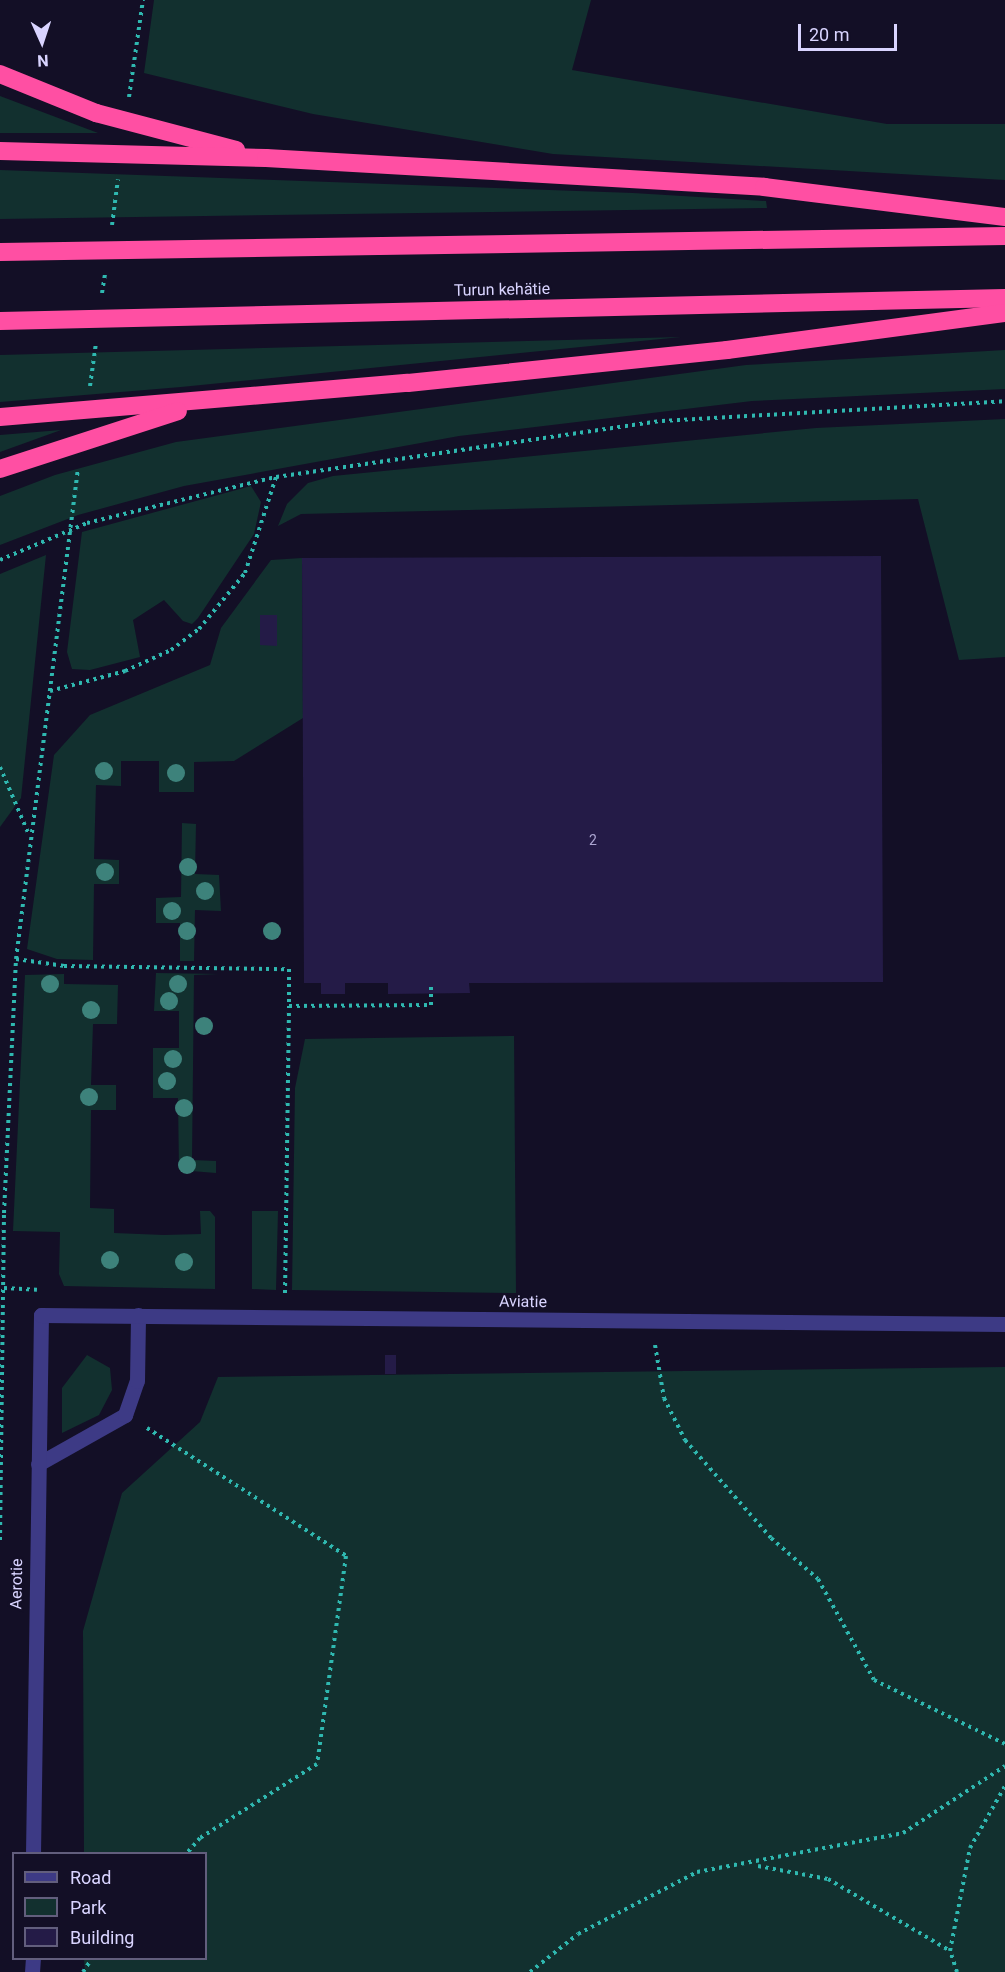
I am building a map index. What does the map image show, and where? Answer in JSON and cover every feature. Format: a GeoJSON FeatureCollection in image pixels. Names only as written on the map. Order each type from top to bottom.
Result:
{"type":"FeatureCollection","features":[{"type":"Feature","properties":{"kind":"highway"},"geometry":{"type":"LineString","coordinates":[[0,75],[96,113],[266,158]]}},
{"type":"Feature","properties":{"kind":"highway"},"geometry":{"type":"LineString","coordinates":[[0,151],[266,158],[764,187],[1005,217]]}},
{"type":"Feature","properties":{"kind":"highway"},"geometry":{"type":"LineString","coordinates":[[0,252],[1005,236]]}},
{"type":"Feature","properties":{"kind":"highway","name":"Turun kehätie"},"geometry":{"type":"LineString","coordinates":[[0,321],[1005,298]]}},
{"type":"Feature","properties":{"kind":"highway"},"geometry":{"type":"LineString","coordinates":[[0,417],[208,401],[715,351],[1005,313]]}},
{"type":"Feature","properties":{"kind":"highway"},"geometry":{"type":"LineString","coordinates":[[0,469],[208,401]]}},
{"type":"Feature","properties":{"kind":"street","name":"Aviatie"},"geometry":{"type":"LineString","coordinates":[[41,1315],[1005,1324]]}},
{"type":"Feature","properties":{"kind":"street","name":"Aerotie"},"geometry":{"type":"LineString","coordinates":[[33,1852],[41,1315]]}},
{"type":"Feature","properties":{"kind":"street"},"geometry":{"type":"LineString","coordinates":[[38,1464],[125,1415],[137,1381],[138,1315]]}},
{"type":"Feature","properties":{"kind":"path"},"geometry":{"type":"LineString","coordinates":[[0,560],[87,523],[276,477],[662,421],[1005,401]]}},
{"type":"Feature","properties":{"kind":"path"},"geometry":{"type":"LineString","coordinates":[[50,691],[124,671],[171,650],[199,629],[245,573],[276,477]]}},
{"type":"Feature","properties":{"kind":"path"},"geometry":{"type":"LineString","coordinates":[[0,1540],[2,1212],[16,958],[62,590]]}},
{"type":"Feature","properties":{"kind":"path"},"geometry":{"type":"LineString","coordinates":[[0,767],[30,836]]}},
{"type":"Feature","properties":{"kind":"path"},"geometry":{"type":"LineString","coordinates":[[16,958],[64,966],[289,969],[285,1294]]}},
{"type":"Feature","properties":{"kind":"path"},"geometry":{"type":"LineString","coordinates":[[289,1005],[431,1005],[430,983]]}},
{"type":"Feature","properties":{"kind":"path"},"geometry":{"type":"LineString","coordinates":[[651,1321],[664,1398],[684,1440],[771,1538],[818,1579],[874,1680],[1005,1744]]}},
{"type":"Feature","properties":{"kind":"path"},"geometry":{"type":"LineString","coordinates":[[147,1428],[346,1556],[316,1764],[200,1838],[188,1852]]}},
{"type":"Feature","properties":{"kind":"path"},"geometry":{"type":"LineString","coordinates":[[530,1972],[578,1934],[697,1872],[754,1865],[903,1833],[1005,1766]]}},
{"type":"Feature","properties":{"kind":"path"},"geometry":{"type":"LineString","coordinates":[[957,1972],[950,1951],[970,1848],[1005,1786]]}},
{"type":"Feature","properties":{"kind":"path"},"geometry":{"type":"LineString","coordinates":[[754,1865],[828,1879],[950,1951]]}},
{"type":"Feature","properties":{"kind":"green space"},"geometry":{"type":"Polygon","coordinates":[[[154,0],[591,0],[572,70],[887,124],[1005,124],[1005,180],[553,154],[313,114],[144,73],[154,0]]]}},
{"type":"Feature","properties":{"kind":"green space"},"geometry":{"type":"Polygon","coordinates":[[[0,96],[98,133],[0,133],[0,96]]]}},
{"type":"Feature","properties":{"kind":"green space"},"geometry":{"type":"Polygon","coordinates":[[[0,170],[633,193],[766,201],[767,208],[0,219],[0,170]]]}},
{"type":"Feature","properties":{"kind":"green space"},"geometry":{"type":"Polygon","coordinates":[[[681,337],[181,387],[0,402],[0,355],[681,337]]]}},
{"type":"Feature","properties":{"kind":"green space"},"geometry":{"type":"Polygon","coordinates":[[[1005,350],[1005,389],[752,401],[459,436],[184,486],[78,515],[0,545],[0,496],[55,475],[176,442],[746,365],[1005,350]]]}},
{"type":"Feature","properties":{"kind":"green space"},"geometry":{"type":"Polygon","coordinates":[[[1005,419],[1005,657],[959,660],[918,499],[301,514],[278,526],[287,504],[308,483],[333,476],[816,428],[1005,419]]]}},
{"type":"Feature","properties":{"kind":"green space"},"geometry":{"type":"Polygon","coordinates":[[[61,430],[0,452],[0,435],[61,430]]]}},
{"type":"Feature","properties":{"kind":"green space"},"geometry":{"type":"Polygon","coordinates":[[[251,486],[261,502],[254,534],[198,618],[192,624],[183,621],[164,600],[133,620],[140,657],[90,670],[72,669],[67,652],[82,532],[251,486]]]}},
{"type":"Feature","properties":{"kind":"green space"},"geometry":{"type":"Polygon","coordinates":[[[46,555],[21,798],[0,827],[0,574],[46,555]]]}},
{"type":"Feature","properties":{"kind":"green space"},"geometry":{"type":"Polygon","coordinates":[[[302,558],[303,718],[234,761],[194,762],[194,792],[159,792],[159,761],[121,761],[121,786],[96,785],[94,859],[119,860],[119,884],[94,884],[93,960],[57,959],[27,949],[54,755],[90,715],[210,665],[221,628],[271,560],[302,558]]]}},
{"type":"Feature","properties":{"kind":"green space"},"geometry":{"type":"Polygon","coordinates":[[[182,823],[196,824],[195,874],[219,875],[221,911],[195,910],[194,961],[180,961],[180,923],[156,923],[156,898],[181,897],[182,823]]]}},
{"type":"Feature","properties":{"kind":"green space"},"geometry":{"type":"Polygon","coordinates":[[[156,973],[219,974],[194,975],[192,1160],[216,1161],[216,1173],[179,1170],[178,1098],[153,1098],[153,1048],[179,1048],[179,1011],[154,1011],[156,973]]]}},
{"type":"Feature","properties":{"kind":"green space"},"geometry":{"type":"Polygon","coordinates":[[[64,974],[64,984],[118,985],[117,1024],[93,1024],[91,1085],[116,1085],[116,1110],[91,1110],[90,1208],[114,1209],[114,1233],[164,1235],[201,1234],[200,1211],[210,1211],[215,1217],[215,1289],[64,1286],[59,1274],[60,1232],[13,1231],[25,975],[64,974]]]}},
{"type":"Feature","properties":{"kind":"green space"},"geometry":{"type":"Polygon","coordinates":[[[514,1036],[516,1293],[292,1290],[295,1088],[305,1039],[514,1036]]]}},
{"type":"Feature","properties":{"kind":"green space"},"geometry":{"type":"Polygon","coordinates":[[[252,1211],[278,1211],[276,1290],[252,1289],[252,1211]]]}},
{"type":"Feature","properties":{"kind":"green space"},"geometry":{"type":"Polygon","coordinates":[[[87,1355],[110,1368],[112,1390],[99,1415],[62,1433],[62,1388],[87,1355]]]}},
{"type":"Feature","properties":{"kind":"green space"},"geometry":{"type":"Polygon","coordinates":[[[1005,1367],[1005,1972],[85,1972],[84,1960],[207,1960],[207,1852],[84,1852],[83,1631],[122,1493],[200,1422],[218,1377],[1005,1367]]]}},
{"type":"Feature","properties":{"kind":"building"},"geometry":{"type":"Polygon","coordinates":[[[881,556],[883,982],[469,983],[470,993],[388,994],[388,983],[345,983],[345,994],[321,994],[321,983],[304,983],[302,558],[881,556]]]}},
{"type":"Feature","properties":{"kind":"building"},"geometry":{"type":"Polygon","coordinates":[[[260,615],[277,615],[277,646],[260,645],[260,615]]]}},
{"type":"Feature","properties":{"kind":"building"},"geometry":{"type":"Polygon","coordinates":[[[385,1355],[396,1355],[396,1374],[385,1374],[385,1355]]]}}]}
